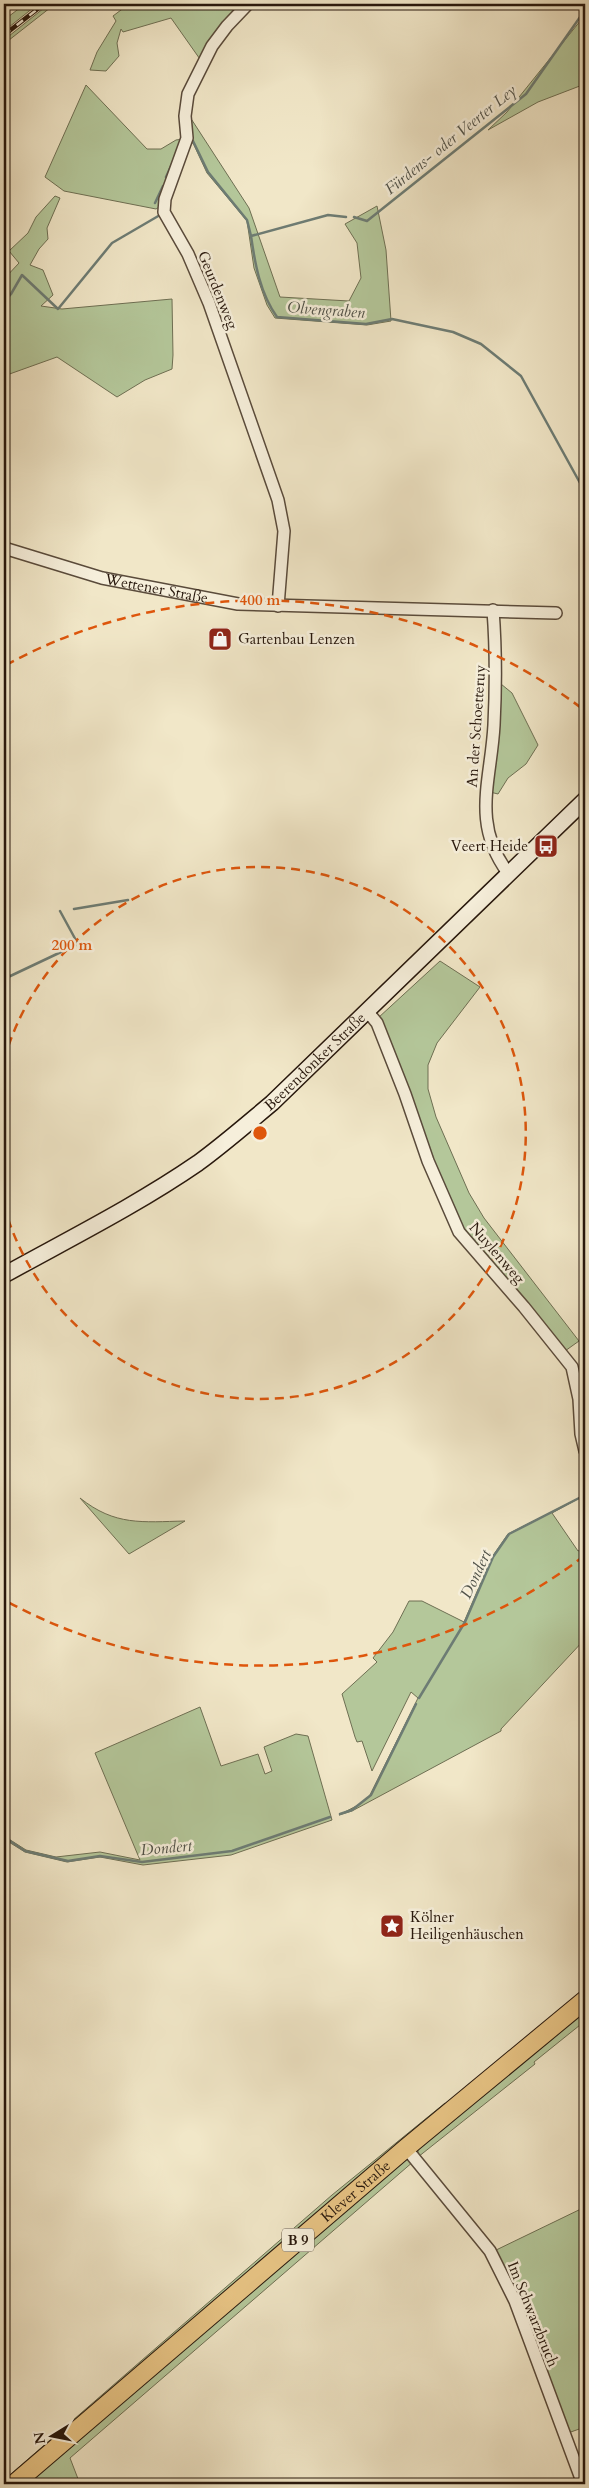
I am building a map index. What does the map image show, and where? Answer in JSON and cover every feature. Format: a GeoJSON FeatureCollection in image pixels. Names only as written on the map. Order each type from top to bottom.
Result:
{"type":"FeatureCollection","features":[{"type":"Feature","properties":{"kind":"main road","name":"Klever Straße"},"geometry":{"type":"LineString","coordinates":[[14,2484],[406,2148],[585,2000]]}},
{"type":"Feature","properties":{"kind":"street","name":"Geurdenweg"},"geometry":{"type":"LineString","coordinates":[[248,4],[227,26],[212,46],[188,94],[187,138],[164,199],[164,212],[188,254],[209,303],[278,500],[284,531],[278,606]]}},
{"type":"Feature","properties":{"kind":"street","name":"Wettener Straße"},"geometry":{"type":"LineString","coordinates":[[4,548],[124,582],[229,602],[278,606],[493,610]]}},
{"type":"Feature","properties":{"kind":"street"},"geometry":{"type":"LineString","coordinates":[[493,610],[556,613]]}},
{"type":"Feature","properties":{"kind":"street","name":"An der Schoetteruy"},"geometry":{"type":"LineString","coordinates":[[493,610],[497,665],[485,812],[489,840],[495,856],[508,873]]}},
{"type":"Feature","properties":{"kind":"street","name":"Beerendonker Straße"},"geometry":{"type":"LineString","coordinates":[[4,1275],[147,1194],[198,1162],[272,1103],[585,800]]}},
{"type":"Feature","properties":{"kind":"street","name":"Nuylenweg"},"geometry":{"type":"LineString","coordinates":[[367,1011],[377,1023],[391,1057],[428,1160],[458,1232],[524,1307],[572,1367],[578,1390],[581,1434],[585,1451]]}},
{"type":"Feature","properties":{"kind":"street","name":"Im Schwarzbruch"},"geometry":{"type":"LineString","coordinates":[[406,2148],[490,2251],[515,2301],[583,2484]]}},
{"type":"Feature","properties":{"kind":"green space"},"geometry":{"type":"Polygon","coordinates":[[[25,4],[38,4],[4,31],[4,20],[25,4]]]}},
{"type":"Feature","properties":{"kind":"green space"},"geometry":{"type":"Polygon","coordinates":[[[49,4],[55,4],[4,44],[4,40],[49,4]]]}},
{"type":"Feature","properties":{"kind":"green space"},"geometry":{"type":"Polygon","coordinates":[[[129,4],[245,4],[202,62],[171,18],[123,32],[121,29],[117,43],[119,56],[106,71],[90,70],[97,52],[116,21],[113,16],[129,4]]]}},
{"type":"Feature","properties":{"kind":"green space"},"geometry":{"type":"Polygon","coordinates":[[[585,15],[585,84],[538,102],[488,130],[507,112],[585,15]]]}},
{"type":"Feature","properties":{"kind":"green space"},"geometry":{"type":"Polygon","coordinates":[[[86,85],[147,149],[161,149],[176,140],[183,139],[161,206],[156,209],[64,191],[45,177],[86,85]]]}},
{"type":"Feature","properties":{"kind":"green space"},"geometry":{"type":"Polygon","coordinates":[[[188,114],[249,208],[280,297],[349,301],[361,278],[357,243],[345,224],[377,206],[386,250],[391,321],[367,325],[275,318],[267,305],[254,268],[247,221],[207,173],[193,143],[190,143],[188,114]]]}},
{"type":"Feature","properties":{"kind":"green space"},"geometry":{"type":"Polygon","coordinates":[[[55,196],[60,198],[47,228],[48,239],[39,249],[30,265],[43,270],[53,295],[41,306],[62,309],[172,299],[172,369],[145,380],[117,397],[57,357],[4,376],[4,279],[19,263],[9,251],[28,233],[36,217],[55,196]]]}},
{"type":"Feature","properties":{"kind":"green space"},"geometry":{"type":"Polygon","coordinates":[[[501,684],[512,693],[538,745],[526,764],[508,778],[498,794],[490,792],[501,684]]]}},
{"type":"Feature","properties":{"kind":"green space"},"geometry":{"type":"Polygon","coordinates":[[[440,961],[480,987],[437,1043],[428,1065],[428,1089],[436,1117],[469,1193],[484,1218],[579,1341],[565,1351],[461,1231],[378,1018],[440,961]]]}},
{"type":"Feature","properties":{"kind":"green space"},"geometry":{"type":"Polygon","coordinates":[[[585,1495],[552,1513],[578,1551],[585,1548],[585,1639],[501,1731],[352,1811],[339,1815],[362,1803],[370,1795],[418,1698],[411,1692],[372,1771],[362,1741],[357,1742],[355,1737],[342,1694],[377,1662],[373,1658],[393,1632],[409,1601],[422,1601],[464,1622],[492,1557],[508,1534],[585,1495]]]}},
{"type":"Feature","properties":{"kind":"green space"},"geometry":{"type":"Polygon","coordinates":[[[80,1498],[105,1514],[117,1518],[142,1522],[185,1521],[129,1554],[80,1498]]]}},
{"type":"Feature","properties":{"kind":"green space"},"geometry":{"type":"Polygon","coordinates":[[[200,1707],[221,1766],[258,1754],[265,1774],[272,1771],[264,1747],[296,1734],[308,1736],[332,1820],[231,1855],[143,1865],[100,1857],[67,1862],[25,1852],[4,1839],[4,1836],[26,1850],[56,1857],[100,1852],[140,1860],[95,1753],[200,1707]]]}},
{"type":"Feature","properties":{"kind":"green space"},"geometry":{"type":"Polygon","coordinates":[[[585,2007],[585,2021],[534,2062],[535,2064],[418,2157],[418,2146],[585,2007]]]}},
{"type":"Feature","properties":{"kind":"green space"},"geometry":{"type":"Polygon","coordinates":[[[445,2103],[445,2109],[4,2484],[4,2480],[332,2195],[445,2103]]]}},
{"type":"Feature","properties":{"kind":"green space"},"geometry":{"type":"Polygon","coordinates":[[[407,2158],[414,2161],[70,2458],[80,2484],[21,2484],[407,2158]]]}},
{"type":"Feature","properties":{"kind":"green space"},"geometry":{"type":"Polygon","coordinates":[[[585,2207],[585,2427],[565,2434],[492,2252],[585,2207]]]}},
{"type":"Feature","properties":{"kind":"waterway","name":"Fürdens- oder Veerter Ley"},"geometry":{"type":"LineString","coordinates":[[354,217],[367,221],[526,94],[585,10]]}},
{"type":"Feature","properties":{"kind":"waterway","name":"Fürdens- oder Veerter Ley"},"geometry":{"type":"LineString","coordinates":[[193,141],[208,172],[247,220],[251,236],[328,215],[346,217]]}},
{"type":"Feature","properties":{"kind":"waterway","name":"Fürdens- oder Veerter Ley"},"geometry":{"type":"LineString","coordinates":[[166,177],[172,164]]}},
{"type":"Feature","properties":{"kind":"waterway","name":"Fürdens- oder Veerter Ley"},"geometry":{"type":"LineString","coordinates":[[155,203],[163,186]]}},
{"type":"Feature","properties":{"kind":"waterway","name":"Fürdens- oder Veerter Ley"},"geometry":{"type":"LineString","coordinates":[[4,302],[22,275],[58,309],[112,243],[160,215]]}},
{"type":"Feature","properties":{"kind":"waterway","name":"Olvengraben"},"geometry":{"type":"LineString","coordinates":[[251,236],[262,288],[277,317],[366,324],[392,319],[453,332],[481,344],[521,376],[585,492]]}},
{"type":"Feature","properties":{"kind":"waterway"},"geometry":{"type":"LineString","coordinates":[[74,909],[128,900]]}},
{"type":"Feature","properties":{"kind":"waterway"},"geometry":{"type":"LineString","coordinates":[[4,979],[78,944],[60,911]]}},
{"type":"Feature","properties":{"kind":"waterway","name":"Dondert"},"geometry":{"type":"LineString","coordinates":[[419,1698],[465,1622],[493,1557],[509,1534],[585,1495]]}},
{"type":"Feature","properties":{"kind":"waterway","name":"Dondert"},"geometry":{"type":"LineString","coordinates":[[340,1814],[352,1810],[371,1795],[416,1704]]}},
{"type":"Feature","properties":{"kind":"waterway","name":"Dondert"},"geometry":{"type":"LineString","coordinates":[[4,1837],[25,1851],[68,1861],[100,1856],[142,1862],[232,1851],[330,1817]]}},
{"type":"Feature","properties":{"kind":"railway"},"geometry":{"type":"LineString","coordinates":[[4,35],[44,4]]}},
{"type":"Feature","properties":{"kind":"place","name":"Gartenbau Lenzen"},"geometry":{"type":"Point","coordinates":[220,639]}},
{"type":"Feature","properties":{"kind":"place","name":"Veert Heide"},"geometry":{"type":"Point","coordinates":[546,846]}},
{"type":"Feature","properties":{"kind":"place","name":"Kölner Heiligenhäuschen"},"geometry":{"type":"Point","coordinates":[392,1926]}}]}
